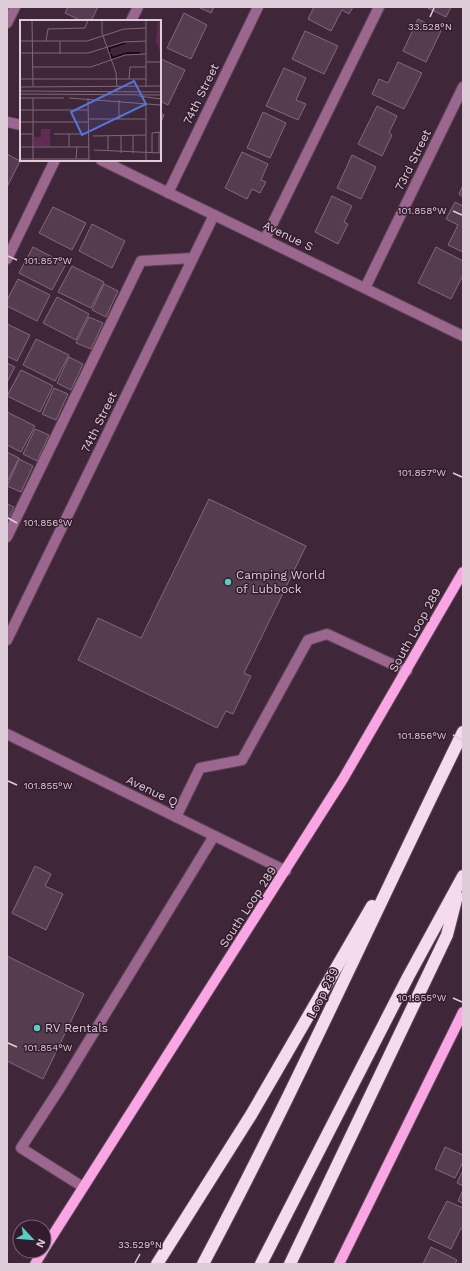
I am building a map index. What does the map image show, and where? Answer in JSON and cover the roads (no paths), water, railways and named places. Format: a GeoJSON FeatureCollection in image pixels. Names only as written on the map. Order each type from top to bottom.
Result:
{"type":"FeatureCollection","features":[{"type":"Feature","properties":{"kind":"highway","name":"Loop 289"},"geometry":{"type":"LineString","coordinates":[[204,1264],[333,1006],[411,837],[463,732]]}},
{"type":"Feature","properties":{"kind":"highway"},"geometry":{"type":"LineString","coordinates":[[157,1264],[251,1115],[411,837]]}},
{"type":"Feature","properties":{"kind":"highway"},"geometry":{"type":"LineString","coordinates":[[262,1264],[408,977],[462,878]]}},
{"type":"Feature","properties":{"kind":"highway"},"geometry":{"type":"LineString","coordinates":[[290,1264],[448,935],[462,878]]}},
{"type":"Feature","properties":{"kind":"main road","name":"South Loop 289"},"geometry":{"type":"LineString","coordinates":[[52,1236],[286,871],[407,671],[463,572]]}},
{"type":"Feature","properties":{"kind":"main road"},"geometry":{"type":"LineString","coordinates":[[339,1264],[463,1012]]}},
{"type":"Feature","properties":{"kind":"street"},"geometry":{"type":"LineString","coordinates":[[7,23],[15,7]]}},
{"type":"Feature","properties":{"kind":"street"},"geometry":{"type":"LineString","coordinates":[[132,20],[138,7]]}},
{"type":"Feature","properties":{"kind":"street","name":"74th Street"},"geometry":{"type":"LineString","coordinates":[[168,193],[258,7]]}},
{"type":"Feature","properties":{"kind":"street"},"geometry":{"type":"LineString","coordinates":[[265,239],[379,7]]}},
{"type":"Feature","properties":{"kind":"street","name":"73rd Street"},"geometry":{"type":"LineString","coordinates":[[365,288],[463,87]]}},
{"type":"Feature","properties":{"kind":"street"},"geometry":{"type":"LineString","coordinates":[[7,122],[20,125]]}},
{"type":"Feature","properties":{"kind":"street"},"geometry":{"type":"LineString","coordinates":[[7,259],[55,161]]}},
{"type":"Feature","properties":{"kind":"street","name":"Avenue S"},"geometry":{"type":"LineString","coordinates":[[103,161],[463,336]]}},
{"type":"Feature","properties":{"kind":"street","name":"74th Street"},"geometry":{"type":"LineString","coordinates":[[7,640],[214,215]]}},
{"type":"Feature","properties":{"kind":"street"},"geometry":{"type":"LineString","coordinates":[[7,537],[141,261],[193,258]]}},
{"type":"Feature","properties":{"kind":"street"},"geometry":{"type":"LineString","coordinates":[[176,817],[200,768],[242,760],[308,640],[327,634],[407,671]]}},
{"type":"Feature","properties":{"kind":"street","name":"Avenue Q"},"geometry":{"type":"LineString","coordinates":[[7,734],[286,871]]}},
{"type":"Feature","properties":{"kind":"street"},"geometry":{"type":"LineString","coordinates":[[83,1187],[21,1148],[60,1088],[214,836]]}},
{"type":"Feature","properties":{"kind":"place","name":"Camping World of Lubbock"},"geometry":{"type":"Point","coordinates":[228,582]}},
{"type":"Feature","properties":{"kind":"place","name":"RV Rentals"},"geometry":{"type":"Point","coordinates":[37,1028]}}]}
